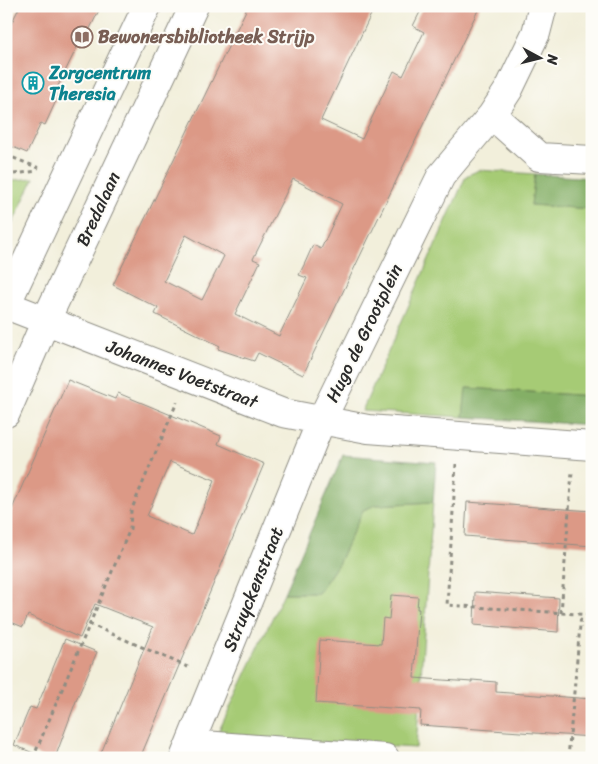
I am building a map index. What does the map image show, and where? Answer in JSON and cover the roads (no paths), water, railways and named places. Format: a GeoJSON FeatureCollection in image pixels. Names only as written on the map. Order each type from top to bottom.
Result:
{"type":"FeatureCollection","features":[{"type":"Feature","properties":{"kind":"street"},"geometry":{"type":"LineString","coordinates":[[6,305],[147,6]]}},
{"type":"Feature","properties":{"kind":"street","name":"Bredalaan"},"geometry":{"type":"LineString","coordinates":[[6,412],[46,320],[194,6]]}},
{"type":"Feature","properties":{"kind":"street","name":"Hugo de Grootplein"},"geometry":{"type":"LineString","coordinates":[[543,6],[532,41],[510,89],[492,115],[441,176],[321,420],[368,429],[583,446]]}},
{"type":"Feature","properties":{"kind":"street"},"geometry":{"type":"LineString","coordinates":[[492,115],[539,157],[592,160]]}},
{"type":"Feature","properties":{"kind":"street","name":"Johannes Voetstraat"},"geometry":{"type":"LineString","coordinates":[[6,305],[283,413],[321,420]]}},
{"type":"Feature","properties":{"kind":"street","name":"Struyckenstraat"},"geometry":{"type":"LineString","coordinates":[[187,751],[321,420]]}},
{"type":"Feature","properties":{"kind":"street"},"geometry":{"type":"LineString","coordinates":[[187,751],[385,758]]}},
{"type":"Feature","properties":{"kind":"place","name":"Bewonersbibliotheek Strijp"},"geometry":{"type":"Point","coordinates":[82,37]}},
{"type":"Feature","properties":{"kind":"place","name":"Zorgcentrum Theresia"},"geometry":{"type":"Point","coordinates":[33,83]}}]}
